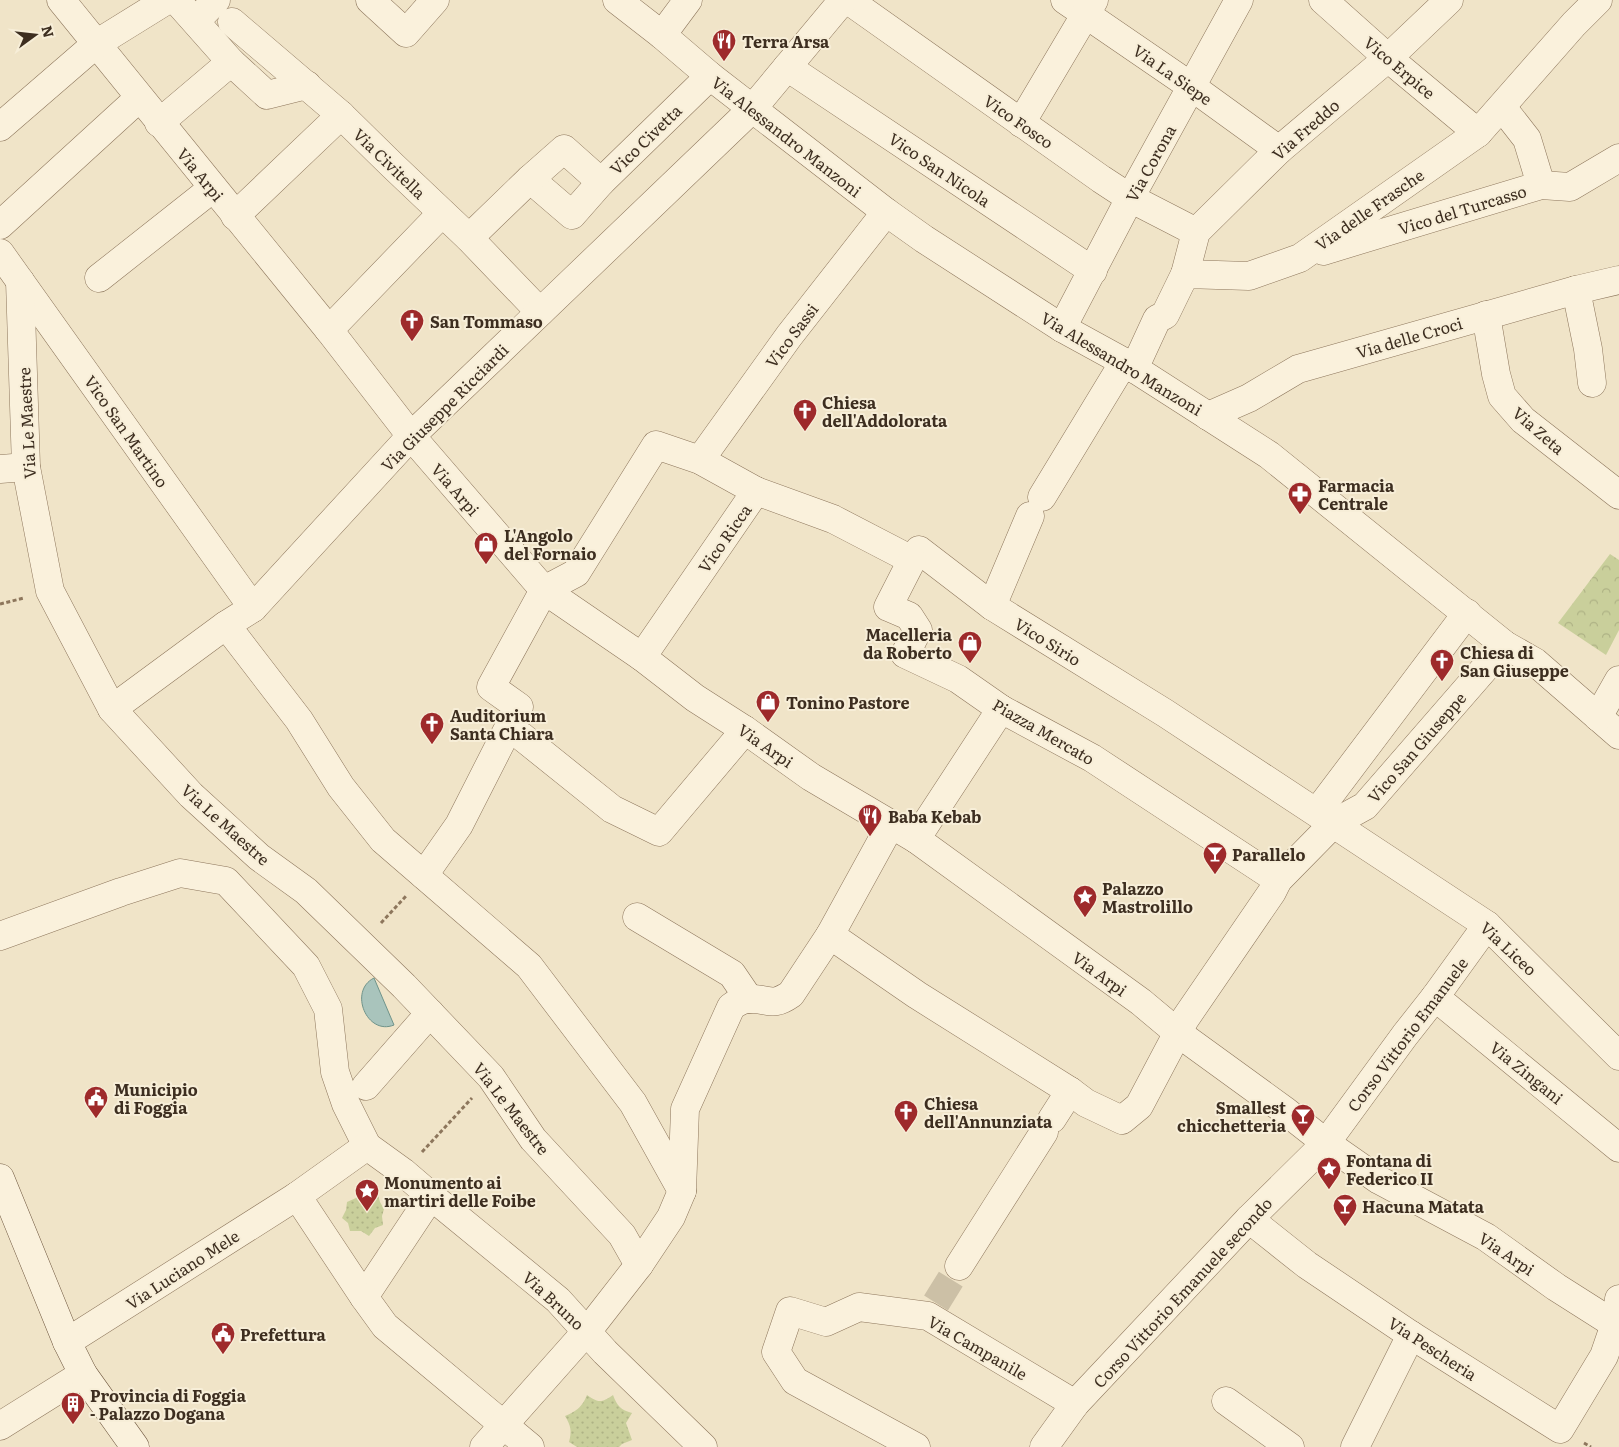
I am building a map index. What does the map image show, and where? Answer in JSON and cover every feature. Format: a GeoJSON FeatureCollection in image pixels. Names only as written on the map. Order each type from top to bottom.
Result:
{"type":"FeatureCollection","features":[{"type":"Feature","properties":{"kind":"street","name":"Via Arpi"},"geometry":{"type":"LineString","coordinates":[[61,0],[329,330],[411,436],[544,590],[642,657],[695,698],[745,730],[811,777],[916,839],[1141,1002],[1178,1033],[1379,1180],[1486,1237],[1556,1287],[1618,1316]]}},
{"type":"Feature","properties":{"kind":"street"},"geometry":{"type":"LineString","coordinates":[[0,127],[96,44],[167,0]]}},
{"type":"Feature","properties":{"kind":"street"},"geometry":{"type":"LineString","coordinates":[[176,0],[231,62],[267,94],[307,85]]}},
{"type":"Feature","properties":{"kind":"street"},"geometry":{"type":"LineString","coordinates":[[196,21],[216,0]]}},
{"type":"Feature","properties":{"kind":"street"},"geometry":{"type":"LineString","coordinates":[[370,0],[406,32],[435,0]]}},
{"type":"Feature","properties":{"kind":"street","name":"Via Alessandro Manzoni"},"geometry":{"type":"LineString","coordinates":[[617,0],[710,76],[886,212],[924,239],[1062,328],[1129,365],[1269,455],[1505,645],[1536,662],[1619,735]]}},
{"type":"Feature","properties":{"kind":"street"},"geometry":{"type":"LineString","coordinates":[[662,35],[688,0]]}},
{"type":"Feature","properties":{"kind":"street","name":"Via Giuseppe Ricciardi"},"geometry":{"type":"LineString","coordinates":[[112,709],[226,625],[253,608],[411,436],[753,108],[844,0]]}},
{"type":"Feature","properties":{"kind":"street","name":"Vico Fosco"},"geometry":{"type":"LineString","coordinates":[[848,0],[1130,198],[1196,232]]}},
{"type":"Feature","properties":{"kind":"street","name":"Via Corona"},"geometry":{"type":"LineString","coordinates":[[1062,328],[1130,198],[1239,0]]}},
{"type":"Feature","properties":{"kind":"street","name":"Vico Erpice"},"geometry":{"type":"LineString","coordinates":[[1323,0],[1388,58],[1478,133]]}},
{"type":"Feature","properties":{"kind":"street","name":"Via Freddo"},"geometry":{"type":"LineString","coordinates":[[1196,232],[1279,150],[1388,58],[1449,0]]}},
{"type":"Feature","properties":{"kind":"street","name":"Via delle Frasche"},"geometry":{"type":"LineString","coordinates":[[1185,274],[1249,276],[1300,258],[1478,133],[1574,24],[1598,0]]}},
{"type":"Feature","properties":{"kind":"street"},"geometry":{"type":"LineString","coordinates":[[1021,123],[1082,5]]}},
{"type":"Feature","properties":{"kind":"street","name":"Via La Siepe"},"geometry":{"type":"LineString","coordinates":[[1082,5],[1279,150]]}},
{"type":"Feature","properties":{"kind":"street","name":"Via Civitella"},"geometry":{"type":"LineString","coordinates":[[232,22],[341,115],[469,238],[540,312]]}},
{"type":"Feature","properties":{"kind":"street"},"geometry":{"type":"LineString","coordinates":[[159,123],[231,62]]}},
{"type":"Feature","properties":{"kind":"street","name":"Vico San Nicola"},"geometry":{"type":"LineString","coordinates":[[787,67],[1093,271]]}},
{"type":"Feature","properties":{"kind":"street","name":"Vico Civetta"},"geometry":{"type":"LineString","coordinates":[[469,238],[564,149],[601,182],[710,76]]}},
{"type":"Feature","properties":{"kind":"street"},"geometry":{"type":"LineString","coordinates":[[0,225],[139,98]]}},
{"type":"Feature","properties":{"kind":"street"},"geometry":{"type":"LineString","coordinates":[[1502,107],[1527,139],[1541,185]]}},
{"type":"Feature","properties":{"kind":"street"},"geometry":{"type":"LineString","coordinates":[[235,216],[341,115]]}},
{"type":"Feature","properties":{"kind":"street","name":"Vico del Turcasso"},"geometry":{"type":"LineString","coordinates":[[1300,258],[1541,185],[1570,187],[1619,158]]}},
{"type":"Feature","properties":{"kind":"street"},"geometry":{"type":"LineString","coordinates":[[530,179],[572,215],[601,182]]}},
{"type":"Feature","properties":{"kind":"street"},"geometry":{"type":"LineString","coordinates":[[99,278],[212,188]]}},
{"type":"Feature","properties":{"kind":"street","name":"Vico Sassi"},"geometry":{"type":"LineString","coordinates":[[700,460],[789,336],[886,212]]}},
{"type":"Feature","properties":{"kind":"street"},"geometry":{"type":"LineString","coordinates":[[329,330],[442,213]]}},
{"type":"Feature","properties":{"kind":"street"},"geometry":{"type":"LineString","coordinates":[[992,606],[1036,507],[1157,319],[1165,315],[1185,274],[1196,232]]}},
{"type":"Feature","properties":{"kind":"street","name":"Vico San Martino"},"geometry":{"type":"LineString","coordinates":[[0,253],[253,608]]}},
{"type":"Feature","properties":{"kind":"street","name":"Via delle Croci"},"geometry":{"type":"LineString","coordinates":[[1208,416],[1250,398],[1298,369],[1576,290],[1619,280]]}},
{"type":"Feature","properties":{"kind":"street","name":"Via Le Maestre"},"geometry":{"type":"LineString","coordinates":[[20,281],[13,468],[50,591],[112,709],[192,795],[259,857],[306,891],[430,1013],[491,1077],[533,1139],[618,1230],[639,1265]]}},
{"type":"Feature","properties":{"kind":"street"},"geometry":{"type":"LineString","coordinates":[[1576,290],[1588,349],[1592,383]]}},
{"type":"Feature","properties":{"kind":"street","name":"Via Zeta"},"geometry":{"type":"LineString","coordinates":[[1486,315],[1496,374],[1502,396],[1523,420],[1619,495]]}},
{"type":"Feature","properties":{"kind":"street","name":"Vico Ricca"},"geometry":{"type":"LineString","coordinates":[[544,590],[576,573],[656,445],[700,460],[756,491],[642,657]]}},
{"type":"Feature","properties":{"kind":"street"},"geometry":{"type":"LineString","coordinates":[[756,491],[833,519],[912,560]]}},
{"type":"Feature","properties":{"kind":"street","name":"Vico Sirio"},"geometry":{"type":"LineString","coordinates":[[912,560],[919,550],[992,606],[1165,713],[1325,818]]}},
{"type":"Feature","properties":{"kind":"street","name":"Piazza Mercato"},"geometry":{"type":"LineString","coordinates":[[912,560],[888,607],[909,616],[918,630],[906,654],[958,679],[1001,709],[1092,758],[1278,880]]}},
{"type":"Feature","properties":{"kind":"street"},"geometry":{"type":"LineString","coordinates":[[424,875],[459,825],[519,707],[491,687],[544,590]]}},
{"type":"Feature","properties":{"kind":"street","name":"Vico San Giuseppe"},"geometry":{"type":"LineString","coordinates":[[1070,1090],[1086,1103],[1122,1120],[1139,1106],[1185,1019],[1272,892],[1278,880],[1325,818],[1378,730],[1467,613]]}},
{"type":"Feature","properties":{"kind":"street"},"geometry":{"type":"LineString","coordinates":[[226,625],[299,720],[341,787],[383,840],[529,966],[633,1102],[682,1191]]}},
{"type":"Feature","properties":{"kind":"street","name":"Vico San Giuseppe"},"geometry":{"type":"LineString","coordinates":[[1325,818],[1365,806],[1505,645]]}},
{"type":"Feature","properties":{"kind":"street"},"geometry":{"type":"LineString","coordinates":[[1598,717],[1619,680]]}},
{"type":"Feature","properties":{"kind":"street"},"geometry":{"type":"LineString","coordinates":[[916,839],[1001,709]]}},
{"type":"Feature","properties":{"kind":"street"},"geometry":{"type":"LineString","coordinates":[[521,736],[612,809],[659,832],[745,730]]}},
{"type":"Feature","properties":{"kind":"street"},"geometry":{"type":"LineString","coordinates":[[1378,730],[1410,754]]}},
{"type":"Feature","properties":{"kind":"street","name":"Via Liceo"},"geometry":{"type":"LineString","coordinates":[[1325,818],[1487,925],[1619,1056]]}},
{"type":"Feature","properties":{"kind":"street"},"geometry":{"type":"LineString","coordinates":[[484,1447],[593,1324],[639,1265],[671,1217],[682,1191],[684,1109],[731,1007],[740,1001],[783,1000],[791,994],[830,935],[891,824]]}},
{"type":"Feature","properties":{"kind":"street"},"geometry":{"type":"LineString","coordinates":[[0,936],[121,892],[180,873],[226,881],[306,966],[328,1009],[335,1072],[346,1104],[367,1146]]}},
{"type":"Feature","properties":{"kind":"street"},"geometry":{"type":"LineString","coordinates":[[637,917],[732,974],[761,1001]]}},
{"type":"Feature","properties":{"kind":"street","name":"Corso Vittorio Emanuele"},"geometry":{"type":"LineString","coordinates":[[1326,1143],[1487,925]]}},
{"type":"Feature","properties":{"kind":"street"},"geometry":{"type":"LineString","coordinates":[[830,935],[916,995],[1070,1090],[959,1266]]}},
{"type":"Feature","properties":{"kind":"street","name":"Via Zingani"},"geometry":{"type":"LineString","coordinates":[[1435,997],[1619,1148]]}},
{"type":"Feature","properties":{"kind":"street"},"geometry":{"type":"LineString","coordinates":[[366,1086],[430,1013]]}},
{"type":"Feature","properties":{"kind":"street","name":"Corso Vittorio Emanuele secondo"},"geometry":{"type":"LineString","coordinates":[[1044,1447],[1075,1404],[1249,1220],[1326,1143]]}},
{"type":"Feature","properties":{"kind":"street","name":"Via Bruno"},"geometry":{"type":"LineString","coordinates":[[367,1146],[403,1172],[558,1300],[605,1352],[703,1447]]}},
{"type":"Feature","properties":{"kind":"street","name":"Via Luciano Mele"},"geometry":{"type":"LineString","coordinates":[[67,1342],[297,1196],[367,1146]]}},
{"type":"Feature","properties":{"kind":"street"},"geometry":{"type":"LineString","coordinates":[[0,1178],[82,1374],[136,1447]]}},
{"type":"Feature","properties":{"kind":"street"},"geometry":{"type":"LineString","coordinates":[[297,1196],[385,1326],[530,1447]]}},
{"type":"Feature","properties":{"kind":"street"},"geometry":{"type":"LineString","coordinates":[[364,1297],[431,1196]]}},
{"type":"Feature","properties":{"kind":"street","name":"Via Pescheria"},"geometry":{"type":"LineString","coordinates":[[1249,1220],[1307,1265],[1411,1335],[1560,1429],[1604,1356],[1618,1316]]}},
{"type":"Feature","properties":{"kind":"street","name":"Via Campanile"},"geometry":{"type":"LineString","coordinates":[[916,1447],[795,1381],[776,1352],[790,1312],[826,1322],[859,1307],[932,1309],[1075,1404]]}},
{"type":"Feature","properties":{"kind":"street"},"geometry":{"type":"LineString","coordinates":[[1355,1447],[1411,1335]]}},
{"type":"Feature","properties":{"kind":"street"},"geometry":{"type":"LineString","coordinates":[[0,1426],[82,1374]]}},
{"type":"Feature","properties":{"kind":"street"},"geometry":{"type":"LineString","coordinates":[[1226,1402],[1290,1447]]}},
{"type":"Feature","properties":{"kind":"path"},"geometry":{"type":"LineString","coordinates":[[361,944],[424,875]]}},
{"type":"Feature","properties":{"kind":"path"},"geometry":{"type":"LineString","coordinates":[[403,1172],[491,1077]]}},
{"type":"Feature","properties":{"kind":"green space"},"geometry":{"type":"Polygon","coordinates":[[[1610,554],[1619,560],[1619,630],[1606,655],[1558,623],[1610,554]]]}},
{"type":"Feature","properties":{"kind":"green space"},"geometry":{"type":"Polygon","coordinates":[[[361,1192],[368,1196],[378,1195],[384,1209],[382,1216],[383,1225],[375,1228],[369,1236],[361,1231],[350,1231],[348,1223],[342,1218],[347,1202],[356,1198],[361,1192]]]}},
{"type":"Feature","properties":{"kind":"green space"},"geometry":{"type":"Polygon","coordinates":[[[587,1395],[594,1400],[600,1401],[606,1400],[613,1395],[620,1407],[632,1413],[626,1423],[632,1440],[619,1447],[577,1447],[569,1442],[570,1429],[565,1416],[579,1408],[587,1395]]]}},
{"type":"Feature","properties":{"kind":"water"},"geometry":{"type":"Polygon","coordinates":[[[374,978],[394,1025],[384,1027],[376,1024],[364,1010],[362,992],[366,984],[374,978]]]}},
{"type":"Feature","properties":{"kind":"tunnel"},"geometry":{"type":"LineString","coordinates":[[936,1303],[959,1266]]}},
{"type":"Feature","properties":{"kind":"place","name":"Terra Arsa"},"geometry":{"type":"Point","coordinates":[724,62]}},
{"type":"Feature","properties":{"kind":"place","name":"San Tommaso"},"geometry":{"type":"Point","coordinates":[412,342]}},
{"type":"Feature","properties":{"kind":"place","name":"Chiesa dell'Addolorata"},"geometry":{"type":"Point","coordinates":[805,432]}},
{"type":"Feature","properties":{"kind":"place","name":"Farmacia Centrale"},"geometry":{"type":"Point","coordinates":[1300,515]}},
{"type":"Feature","properties":{"kind":"place","name":"L'Angolo del Fornaio"},"geometry":{"type":"Point","coordinates":[486,565]}},
{"type":"Feature","properties":{"kind":"place","name":"Macelleria da Roberto"},"geometry":{"type":"Point","coordinates":[970,664]}},
{"type":"Feature","properties":{"kind":"place","name":"Chiesa di San Giuseppe"},"geometry":{"type":"Point","coordinates":[1442,682]}},
{"type":"Feature","properties":{"kind":"place","name":"Tonino Pastore"},"geometry":{"type":"Point","coordinates":[768,723]}},
{"type":"Feature","properties":{"kind":"place","name":"Auditorium Santa Chiara"},"geometry":{"type":"Point","coordinates":[432,745]}},
{"type":"Feature","properties":{"kind":"place","name":"Baba Kebab"},"geometry":{"type":"Point","coordinates":[870,837]}},
{"type":"Feature","properties":{"kind":"place","name":"Parallelo"},"geometry":{"type":"Point","coordinates":[1215,875]}},
{"type":"Feature","properties":{"kind":"place","name":"Palazzo Mastrolillo"},"geometry":{"type":"Point","coordinates":[1085,918]}},
{"type":"Feature","properties":{"kind":"place","name":"Municipio di Foggia"},"geometry":{"type":"Point","coordinates":[96,1119]}},
{"type":"Feature","properties":{"kind":"place","name":"Chiesa dell'Annunziata"},"geometry":{"type":"Point","coordinates":[906,1133]}},
{"type":"Feature","properties":{"kind":"place","name":"Smallest chicchetteria"},"geometry":{"type":"Point","coordinates":[1303,1137]}},
{"type":"Feature","properties":{"kind":"place","name":"Fontana di Federico II"},"geometry":{"type":"Point","coordinates":[1329,1190]}},
{"type":"Feature","properties":{"kind":"place","name":"Monumento ai martiri delle Foibe"},"geometry":{"type":"Point","coordinates":[367,1212]}},
{"type":"Feature","properties":{"kind":"place","name":"Hacuna Matata"},"geometry":{"type":"Point","coordinates":[1345,1227]}},
{"type":"Feature","properties":{"kind":"place","name":"Prefettura"},"geometry":{"type":"Point","coordinates":[223,1355]}},
{"type":"Feature","properties":{"kind":"place","name":"Provincia di Foggia - Palazzo Dogana"},"geometry":{"type":"Point","coordinates":[73,1425]}}]}
